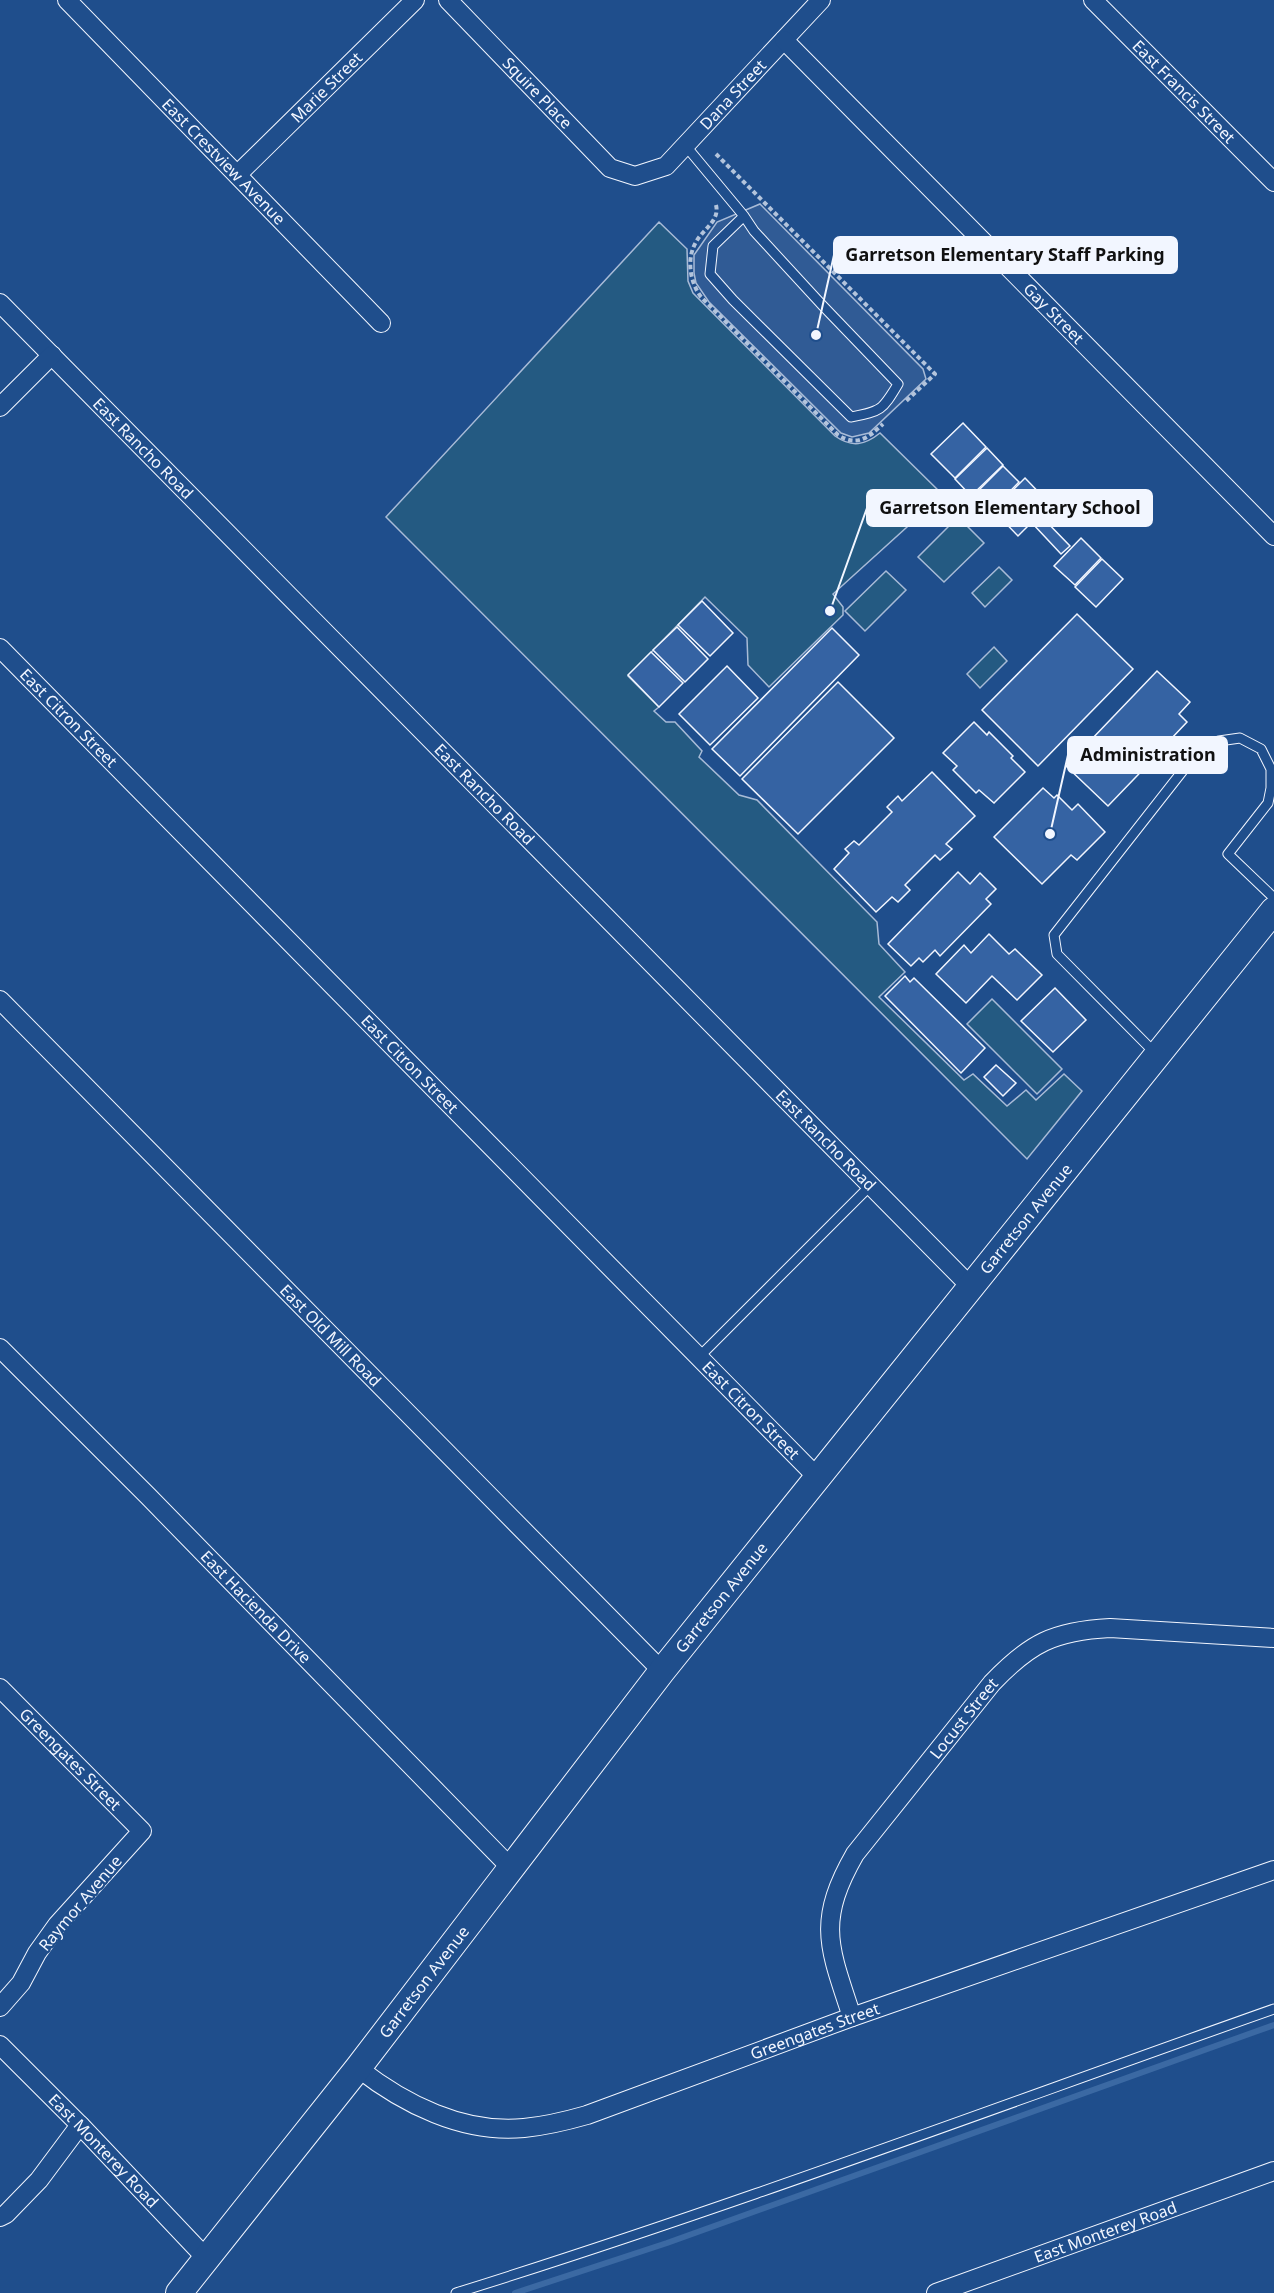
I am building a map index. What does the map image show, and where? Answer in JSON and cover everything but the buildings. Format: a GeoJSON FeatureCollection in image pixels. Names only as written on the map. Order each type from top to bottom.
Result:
{"type":"FeatureCollection","features":[{"type":"Feature","properties":{"kind":"street","name":"East Crestview Avenue"},"geometry":{"type":"LineString","coordinates":[[67,0],[381,324]]}},
{"type":"Feature","properties":{"kind":"street","name":"Marie Street"},"geometry":{"type":"LineString","coordinates":[[238,174],[415,0]]}},
{"type":"Feature","properties":{"kind":"street","name":"Squire Place"},"geometry":{"type":"LineString","coordinates":[[448,0],[610,168],[635,176]]}},
{"type":"Feature","properties":{"kind":"street","name":"Dana Street"},"geometry":{"type":"LineString","coordinates":[[635,176],[666,166],[820,0]]}},
{"type":"Feature","properties":{"kind":"street","name":"East Francis Street"},"geometry":{"type":"LineString","coordinates":[[1093,0],[1274,182]]}},
{"type":"Feature","properties":{"kind":"street","name":"Gay Street"},"geometry":{"type":"LineString","coordinates":[[784,40],[1274,536]]}},
{"type":"Feature","properties":{"kind":"street","name":"East Rancho Road"},"geometry":{"type":"LineString","coordinates":[[3,312],[52,355],[970,1286]]}},
{"type":"Feature","properties":{"kind":"street"},"geometry":{"type":"LineString","coordinates":[[0,407],[52,355]]}},
{"type":"Feature","properties":{"kind":"street","name":"East Citron Street"},"geometry":{"type":"LineString","coordinates":[[0,648],[819,1479]]}},
{"type":"Feature","properties":{"kind":"street","name":"Garretson Avenue"},"geometry":{"type":"LineString","coordinates":[[178,2293],[358,2068],[662,1671],[819,1479],[970,1286],[1274,910]]}},
{"type":"Feature","properties":{"kind":"street","name":"East Old Mill Road"},"geometry":{"type":"LineString","coordinates":[[0,1000],[662,1671]]}},
{"type":"Feature","properties":{"kind":"street","name":"East Hacienda Drive"},"geometry":{"type":"LineString","coordinates":[[0,1348],[148,1496],[512,1869]]}},
{"type":"Feature","properties":{"kind":"street","name":"Locust Street"},"geometry":{"type":"LineString","coordinates":[[852,2017],[831,1953],[829,1924],[833,1899],[842,1877],[855,1854],[992,1683],[1010,1664],[1045,1640],[1085,1629],[1110,1628],[1274,1638]]}},
{"type":"Feature","properties":{"kind":"street","name":"Greengates Street"},"geometry":{"type":"LineString","coordinates":[[0,1688],[142,1831]]}},
{"type":"Feature","properties":{"kind":"street","name":"Raymor Avenue"},"geometry":{"type":"LineString","coordinates":[[0,2007],[21,1983],[37,1953],[57,1925],[142,1831]]}},
{"type":"Feature","properties":{"kind":"street","name":"Greengates Street"},"geometry":{"type":"LineString","coordinates":[[358,2068],[382,2086],[431,2113],[459,2122],[490,2127],[521,2128],[556,2124],[587,2115],[852,2017],[1274,1870]]}},
{"type":"Feature","properties":{"kind":"street","name":"East Monterey Road"},"geometry":{"type":"LineString","coordinates":[[0,2045],[206,2258]]}},
{"type":"Feature","properties":{"kind":"street"},"geometry":{"type":"LineString","coordinates":[[0,2217],[6,2214],[39,2180],[80,2126]]}},
{"type":"Feature","properties":{"kind":"street","name":"East Monterey Road"},"geometry":{"type":"LineString","coordinates":[[936,2293],[988,2284],[1273,2174]]}},
{"type":"Feature","properties":{"kind":"lane"},"geometry":{"type":"LineString","coordinates":[[685,145],[744,216],[754,231],[898,384],[889,399],[877,412],[851,417],[733,300],[710,274],[713,246],[744,216]]}},
{"type":"Feature","properties":{"kind":"lane"},"geometry":{"type":"LineString","coordinates":[[1158,1055],[1057,954],[1054,935],[1188,764],[1219,741],[1240,738],[1261,748],[1271,770],[1268,803],[1228,854],[1274,898]]}},
{"type":"Feature","properties":{"kind":"lane"},"geometry":{"type":"LineString","coordinates":[[699,1358],[871,1185]]}},
{"type":"Feature","properties":{"kind":"lane"},"geometry":{"type":"LineString","coordinates":[[456,2293],[594,2250],[1274,2009]]}},
{"type":"Feature","properties":{"kind":"path"},"geometry":{"type":"LineString","coordinates":[[716,154],[935,374],[902,405]]}},
{"type":"Feature","properties":{"kind":"path"},"geometry":{"type":"LineString","coordinates":[[712,197],[717,209],[716,216],[695,243],[691,258],[693,282],[702,297],[838,435],[855,442],[864,440],[886,421]]}},
{"type":"Feature","properties":{"kind":"shaded area"},"geometry":{"type":"Polygon","coordinates":[[[760,204],[923,369],[926,379],[869,433],[852,437],[841,433],[709,302],[696,283],[694,255],[717,222],[760,204]]]}},
{"type":"Feature","properties":{"kind":"shaded area"},"geometry":{"type":"Polygon","coordinates":[[[659,222],[687,249],[688,281],[693,293],[835,436],[841,440],[858,444],[880,433],[941,493],[917,517],[901,501],[890,512],[907,527],[833,594],[843,607],[843,615],[769,687],[748,665],[747,638],[705,597],[628,676],[659,707],[654,711],[666,722],[675,722],[702,751],[699,757],[739,795],[757,800],[877,922],[879,944],[905,972],[879,997],[964,1080],[973,1074],[1007,1106],[1026,1090],[1036,1100],[1064,1074],[1082,1091],[1027,1159],[386,517],[659,222]]]}},
{"type":"Feature","properties":{"kind":"shaded area"},"geometry":{"type":"Polygon","coordinates":[[[958,517],[984,543],[944,582],[918,557],[958,517]]]}},
{"type":"Feature","properties":{"kind":"shaded area"},"geometry":{"type":"Polygon","coordinates":[[[999,567],[1012,580],[985,607],[972,593],[999,567]]]}},
{"type":"Feature","properties":{"kind":"shaded area"},"geometry":{"type":"Polygon","coordinates":[[[886,571],[906,590],[865,631],[845,611],[886,571]]]}},
{"type":"Feature","properties":{"kind":"shaded area"},"geometry":{"type":"Polygon","coordinates":[[[994,647],[1007,661],[980,688],[967,674],[994,647]]]}},
{"type":"Feature","properties":{"kind":"shaded area"},"geometry":{"type":"Polygon","coordinates":[[[992,999],[1062,1069],[1037,1094],[967,1024],[992,999]]]}},
{"type":"Feature","properties":{"kind":"waterway"},"geometry":{"type":"LineString","coordinates":[[515,2293],[667,2243],[1274,2025]]}},
{"type":"Feature","properties":{"kind":"place","name":"Garretson Elementary Staff Parking"},"geometry":{"type":"Point","coordinates":[816,335]}},
{"type":"Feature","properties":{"kind":"place","name":"Garretson Elementary School"},"geometry":{"type":"Point","coordinates":[830,611]}},
{"type":"Feature","properties":{"kind":"place","name":"Administration"},"geometry":{"type":"Point","coordinates":[1050,834]}}]}
